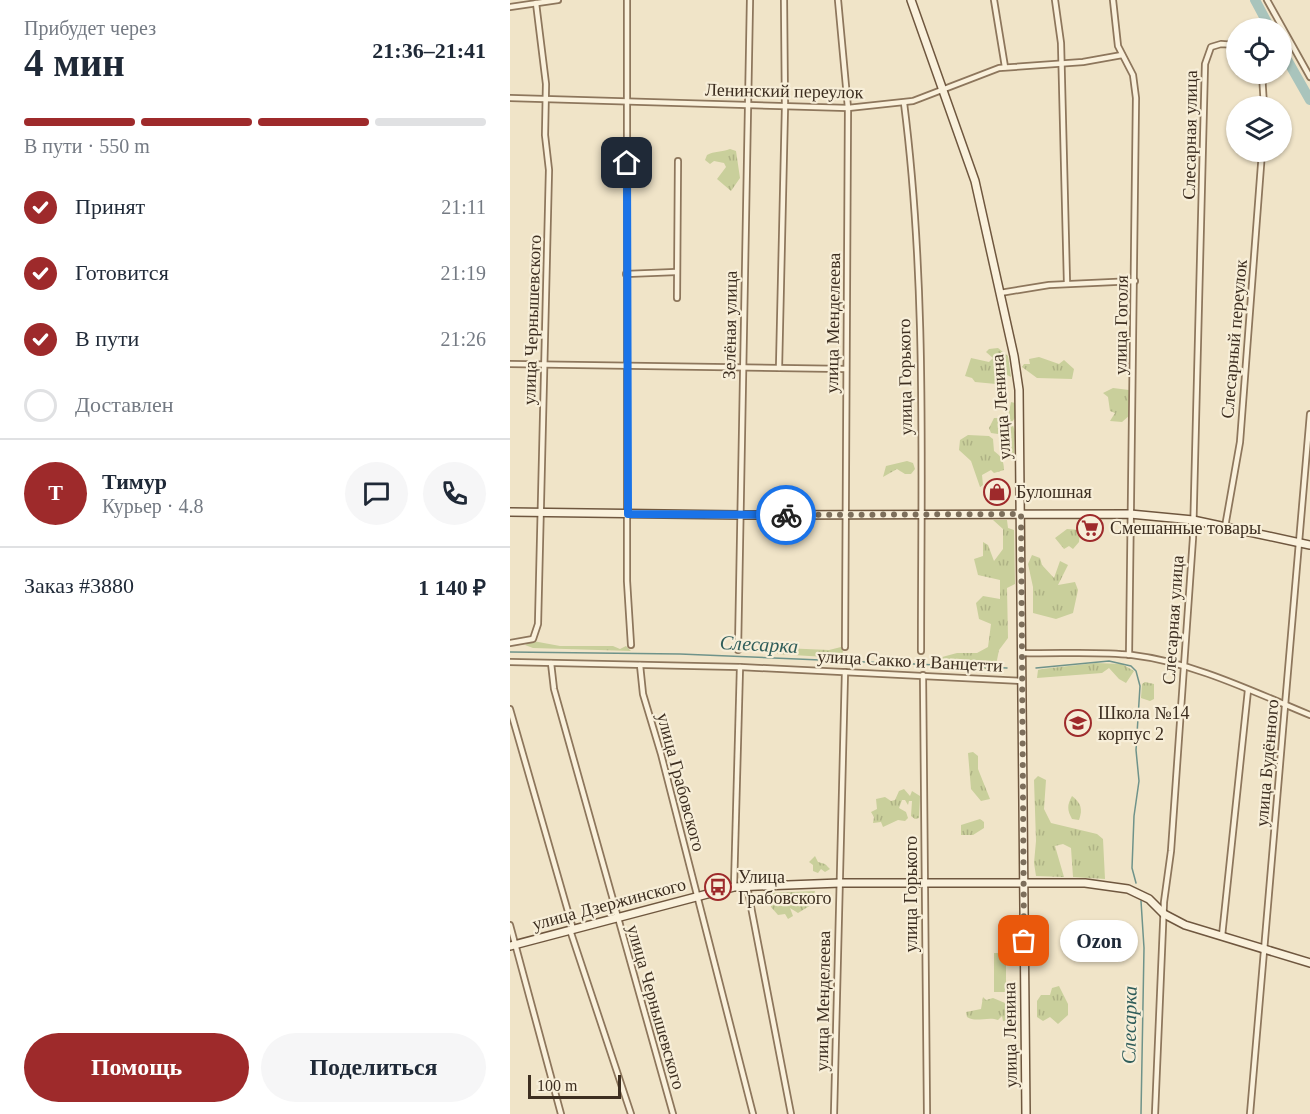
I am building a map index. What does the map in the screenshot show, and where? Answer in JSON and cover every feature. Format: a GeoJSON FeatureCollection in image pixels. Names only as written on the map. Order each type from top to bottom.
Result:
{"type":"FeatureCollection","features":[{"type":"Feature","properties":{"kind":"main road","name":"улица Ленина"},"geometry":{"type":"LineString","coordinates":[[910,0],[975,181],[1014,356],[1020,403],[1026,1114]]}},
{"type":"Feature","properties":{"kind":"main road"},"geometry":{"type":"LineString","coordinates":[[510,512],[845,516],[1130,514],[1193,520],[1310,545]]}},
{"type":"Feature","properties":{"kind":"main road","name":"улица Дзержинского"},"geometry":{"type":"LineString","coordinates":[[513,945],[734,887],[1023,882],[1113,885],[1143,895],[1164,914],[1185,925],[1310,963]]}},
{"type":"Feature","properties":{"kind":"street"},"geometry":{"type":"LineString","coordinates":[[510,7],[558,0]]}},
{"type":"Feature","properties":{"kind":"street"},"geometry":{"type":"LineString","coordinates":[[627,0],[627,606],[631,645]]}},
{"type":"Feature","properties":{"kind":"street","name":"Зелёная улица"},"geometry":{"type":"LineString","coordinates":[[738,651],[750,0]]}},
{"type":"Feature","properties":{"kind":"street"},"geometry":{"type":"LineString","coordinates":[[779,368],[785,107],[784,0]]}},
{"type":"Feature","properties":{"kind":"street","name":"улица Менделеева"},"geometry":{"type":"LineString","coordinates":[[838,0],[848,108],[845,647]]}},
{"type":"Feature","properties":{"kind":"street"},"geometry":{"type":"LineString","coordinates":[[994,0],[1005,67]]}},
{"type":"Feature","properties":{"kind":"street"},"geometry":{"type":"LineString","coordinates":[[1055,0],[1062,64],[1067,283]]}},
{"type":"Feature","properties":{"kind":"street","name":"улица Гоголя"},"geometry":{"type":"LineString","coordinates":[[1113,0],[1122,55],[1136,85],[1130,655]]}},
{"type":"Feature","properties":{"kind":"street"},"geometry":{"type":"LineString","coordinates":[[1267,0],[1310,77]]}},
{"type":"Feature","properties":{"kind":"street","name":"улица Чернышевского"},"geometry":{"type":"LineString","coordinates":[[510,644],[532,639],[537,629],[543,365],[549,243],[546,98],[536,3]]}},
{"type":"Feature","properties":{"kind":"street","name":"Слесарная улица"},"geometry":{"type":"LineString","coordinates":[[1155,1114],[1164,914],[1175,793],[1193,520],[1205,64],[1211,47],[1226,46]]}},
{"type":"Feature","properties":{"kind":"street","name":"Ленинский переулок"},"geometry":{"type":"LineString","coordinates":[[510,98],[848,108],[904,103],[1005,67],[1062,64],[1122,55]]}},
{"type":"Feature","properties":{"kind":"street","name":"улица Горького"},"geometry":{"type":"LineString","coordinates":[[904,103],[914,220],[921,515],[921,651]]}},
{"type":"Feature","properties":{"kind":"street"},"geometry":{"type":"LineString","coordinates":[[676,298],[678,161]]}},
{"type":"Feature","properties":{"kind":"street","name":"Слесарный переулок"},"geometry":{"type":"LineString","coordinates":[[1225,527],[1240,442],[1261,162]]}},
{"type":"Feature","properties":{"kind":"street"},"geometry":{"type":"LineString","coordinates":[[626,274],[676,272]]}},
{"type":"Feature","properties":{"kind":"street"},"geometry":{"type":"LineString","coordinates":[[1000,293],[1067,283],[1135,281]]}},
{"type":"Feature","properties":{"kind":"street"},"geometry":{"type":"LineString","coordinates":[[510,364],[846,369]]}},
{"type":"Feature","properties":{"kind":"street","name":"улица Будённого"},"geometry":{"type":"LineString","coordinates":[[1250,1114],[1310,414]]}},
{"type":"Feature","properties":{"kind":"street","name":"улица Сакко и Ванцетти"},"geometry":{"type":"LineString","coordinates":[[1022,653],[1130,655],[1182,667],[1310,715]]}},
{"type":"Feature","properties":{"kind":"street","name":"улица Сакко и Ванцетти"},"geometry":{"type":"LineString","coordinates":[[510,662],[740,667],[1022,681]]}},
{"type":"Feature","properties":{"kind":"street","name":"улица Чернышевского"},"geometry":{"type":"LineString","coordinates":[[551,663],[554,689],[673,1114]]}},
{"type":"Feature","properties":{"kind":"street","name":"улица Грабовского"},"geometry":{"type":"LineString","coordinates":[[640,665],[643,694],[698,895],[753,1114]]}},
{"type":"Feature","properties":{"kind":"street"},"geometry":{"type":"LineString","coordinates":[[734,887],[740,667]]}},
{"type":"Feature","properties":{"kind":"street","name":"улица Менделеева"},"geometry":{"type":"LineString","coordinates":[[834,1114],[845,672]]}},
{"type":"Feature","properties":{"kind":"street","name":"улица Горького"},"geometry":{"type":"LineString","coordinates":[[923,675],[923,884],[927,1114]]}},
{"type":"Feature","properties":{"kind":"street"},"geometry":{"type":"LineString","coordinates":[[1222,936],[1227,909],[1240,749],[1248,690]]}},
{"type":"Feature","properties":{"kind":"street"},"geometry":{"type":"LineString","coordinates":[[510,709],[571,930],[630,1114]]}},
{"type":"Feature","properties":{"kind":"street"},"geometry":{"type":"LineString","coordinates":[[747,886],[791,1114]]}},
{"type":"Feature","properties":{"kind":"street"},"geometry":{"type":"LineString","coordinates":[[510,925],[513,945],[561,1114]]}},
{"type":"Feature","properties":{"kind":"green space"},"geometry":{"type":"Polygon","coordinates":[[[730,149],[736,151],[740,178],[731,191],[717,179],[726,167],[724,163],[714,161],[710,164],[705,160],[707,155],[730,149]]]}},
{"type":"Feature","properties":{"kind":"green space"},"geometry":{"type":"Polygon","coordinates":[[[998,348],[1008,356],[1011,377],[1005,374],[998,375],[996,384],[975,382],[972,378],[965,376],[971,358],[989,362],[993,358],[986,352],[989,349],[998,348]]]}},
{"type":"Feature","properties":{"kind":"green space"},"geometry":{"type":"Polygon","coordinates":[[[1039,357],[1059,364],[1064,360],[1074,369],[1072,379],[1037,378],[1022,367],[1024,364],[1030,364],[1029,359],[1039,357]]]}},
{"type":"Feature","properties":{"kind":"green space"},"geometry":{"type":"Polygon","coordinates":[[[1113,388],[1129,390],[1130,415],[1122,422],[1110,421],[1115,413],[1110,411],[1108,397],[1103,393],[1113,388]]]}},
{"type":"Feature","properties":{"kind":"green space"},"geometry":{"type":"Polygon","coordinates":[[[1011,402],[1015,403],[1017,415],[1012,422],[1015,432],[1014,454],[1011,455],[1006,452],[1005,435],[991,433],[989,428],[994,418],[1001,418],[1004,423],[1007,422],[1011,402]]]}},
{"type":"Feature","properties":{"kind":"green space"},"geometry":{"type":"Polygon","coordinates":[[[968,435],[989,436],[993,439],[994,451],[1003,464],[1004,470],[994,473],[991,470],[982,475],[983,485],[980,487],[971,461],[959,450],[960,440],[968,435]]]}},
{"type":"Feature","properties":{"kind":"green space"},"geometry":{"type":"Polygon","coordinates":[[[907,461],[913,463],[915,469],[911,474],[905,474],[897,469],[883,477],[886,466],[907,461]]]}},
{"type":"Feature","properties":{"kind":"green space"},"geometry":{"type":"Polygon","coordinates":[[[993,520],[1007,520],[1008,528],[1014,530],[1015,584],[1007,588],[1008,638],[999,650],[996,665],[990,668],[974,671],[939,665],[931,660],[957,653],[977,653],[988,647],[991,624],[979,619],[976,603],[983,596],[1000,599],[1000,580],[978,575],[974,559],[983,556],[983,542],[988,545],[994,561],[1003,549],[1003,529],[993,520]]]}},
{"type":"Feature","properties":{"kind":"green space"},"geometry":{"type":"Polygon","coordinates":[[[1067,529],[1080,530],[1079,542],[1073,549],[1069,546],[1064,549],[1055,538],[1067,529]]]}},
{"type":"Feature","properties":{"kind":"green space"},"geometry":{"type":"Polygon","coordinates":[[[1032,555],[1040,558],[1042,565],[1054,578],[1060,561],[1068,565],[1058,585],[1075,582],[1078,590],[1073,613],[1056,619],[1033,613],[1033,587],[1028,564],[1032,555]]]}},
{"type":"Feature","properties":{"kind":"green space"},"geometry":{"type":"Polygon","coordinates":[[[533,641],[560,646],[613,646],[620,649],[626,646],[631,651],[533,648],[525,645],[533,641]]]}},
{"type":"Feature","properties":{"kind":"green space"},"geometry":{"type":"Polygon","coordinates":[[[841,647],[843,651],[841,658],[777,654],[779,649],[783,648],[829,650],[841,647]]]}},
{"type":"Feature","properties":{"kind":"green space"},"geometry":{"type":"Polygon","coordinates":[[[1096,663],[1122,664],[1134,671],[1126,683],[1109,668],[1102,673],[1037,678],[1038,670],[1096,663]]]}},
{"type":"Feature","properties":{"kind":"green space"},"geometry":{"type":"Polygon","coordinates":[[[1145,682],[1154,684],[1154,699],[1150,701],[1141,698],[1142,684],[1145,682]]]}},
{"type":"Feature","properties":{"kind":"green space"},"geometry":{"type":"Polygon","coordinates":[[[973,752],[978,756],[978,769],[990,799],[981,801],[971,789],[968,753],[973,752]]]}},
{"type":"Feature","properties":{"kind":"green space"},"geometry":{"type":"Polygon","coordinates":[[[1038,776],[1046,780],[1044,809],[1051,823],[1097,834],[1103,839],[1105,879],[1073,877],[1071,848],[1063,844],[1055,846],[1064,877],[1036,876],[1034,780],[1038,776]]]}},
{"type":"Feature","properties":{"kind":"green space"},"geometry":{"type":"Polygon","coordinates":[[[904,789],[910,796],[912,791],[920,796],[919,818],[915,819],[911,816],[912,801],[909,801],[908,805],[905,800],[902,800],[899,808],[906,812],[908,818],[905,821],[898,820],[883,827],[881,822],[873,823],[874,817],[871,812],[877,809],[876,799],[885,797],[891,801],[895,800],[899,791],[904,789]]]}},
{"type":"Feature","properties":{"kind":"green space"},"geometry":{"type":"Polygon","coordinates":[[[1072,796],[1080,806],[1079,820],[1072,819],[1069,813],[1068,805],[1072,796]]]}},
{"type":"Feature","properties":{"kind":"green space"},"geometry":{"type":"Polygon","coordinates":[[[980,819],[984,822],[984,828],[973,835],[961,835],[961,825],[980,819]]]}},
{"type":"Feature","properties":{"kind":"green space"},"geometry":{"type":"Polygon","coordinates":[[[815,856],[818,862],[830,869],[825,872],[821,869],[818,873],[813,871],[813,865],[809,862],[815,856]]]}},
{"type":"Feature","properties":{"kind":"green space"},"geometry":{"type":"Polygon","coordinates":[[[815,891],[811,905],[798,913],[790,908],[793,916],[788,919],[785,914],[778,915],[771,907],[770,893],[815,891]]]}},
{"type":"Feature","properties":{"kind":"green space"},"geometry":{"type":"Polygon","coordinates":[[[994,953],[1006,953],[1006,992],[994,992],[994,953]]]}},
{"type":"Feature","properties":{"kind":"green space"},"geometry":{"type":"Polygon","coordinates":[[[1059,986],[1068,1004],[1068,1015],[1058,1024],[1050,1017],[1043,1021],[1037,1017],[1037,1001],[1041,995],[1050,995],[1052,988],[1059,986]]]}},
{"type":"Feature","properties":{"kind":"green space"},"geometry":{"type":"Polygon","coordinates":[[[983,997],[986,1000],[993,998],[1010,1005],[1012,1019],[1003,1021],[1002,1016],[998,1020],[967,1017],[966,1012],[981,1009],[983,997]]]}},
{"type":"Feature","properties":{"kind":"waterway"},"geometry":{"type":"LineString","coordinates":[[1255,0],[1265,18]]}},
{"type":"Feature","properties":{"kind":"waterway"},"geometry":{"type":"LineString","coordinates":[[1292,68],[1310,100]]}},
{"type":"Feature","properties":{"kind":"waterway","name":"Слесарка"},"geometry":{"type":"LineString","coordinates":[[510,652],[680,654],[1007,668]]}},
{"type":"Feature","properties":{"kind":"waterway","name":"Слесарка"},"geometry":{"type":"LineString","coordinates":[[1036,668],[1109,661],[1131,666],[1136,671],[1140,686],[1136,750],[1139,781],[1134,816],[1132,868],[1136,883]]}},
{"type":"Feature","properties":{"kind":"waterway","name":"Слесарка"},"geometry":{"type":"LineString","coordinates":[[1141,901],[1144,948],[1141,1114]]}},
{"type":"Feature","properties":{"kind":"way so far"},"geometry":{"type":"LineString","coordinates":[[786,515],[1021,514],[1024,941]]}},
{"type":"Feature","properties":{"kind":"place","name":"Булошная"},"geometry":{"type":"Point","coordinates":[997,492]}},
{"type":"Feature","properties":{"kind":"place","name":"Смешанные товары"},"geometry":{"type":"Point","coordinates":[1090,528]}},
{"type":"Feature","properties":{"kind":"place","name":"Школа №14 корпус 2"},"geometry":{"type":"Point","coordinates":[1078,723]}},
{"type":"Feature","properties":{"kind":"place","name":"Улица Грабовского"},"geometry":{"type":"Point","coordinates":[718,887]}},
{"type":"Feature","properties":{"kind":"place","name":"Ozon"},"geometry":{"type":"Point","coordinates":[1024,941]}},
{"type":"Feature","properties":{"kind":"route"},"geometry":{"type":"LineString","coordinates":[[627,163],[628,514],[786,515]]}}]}
